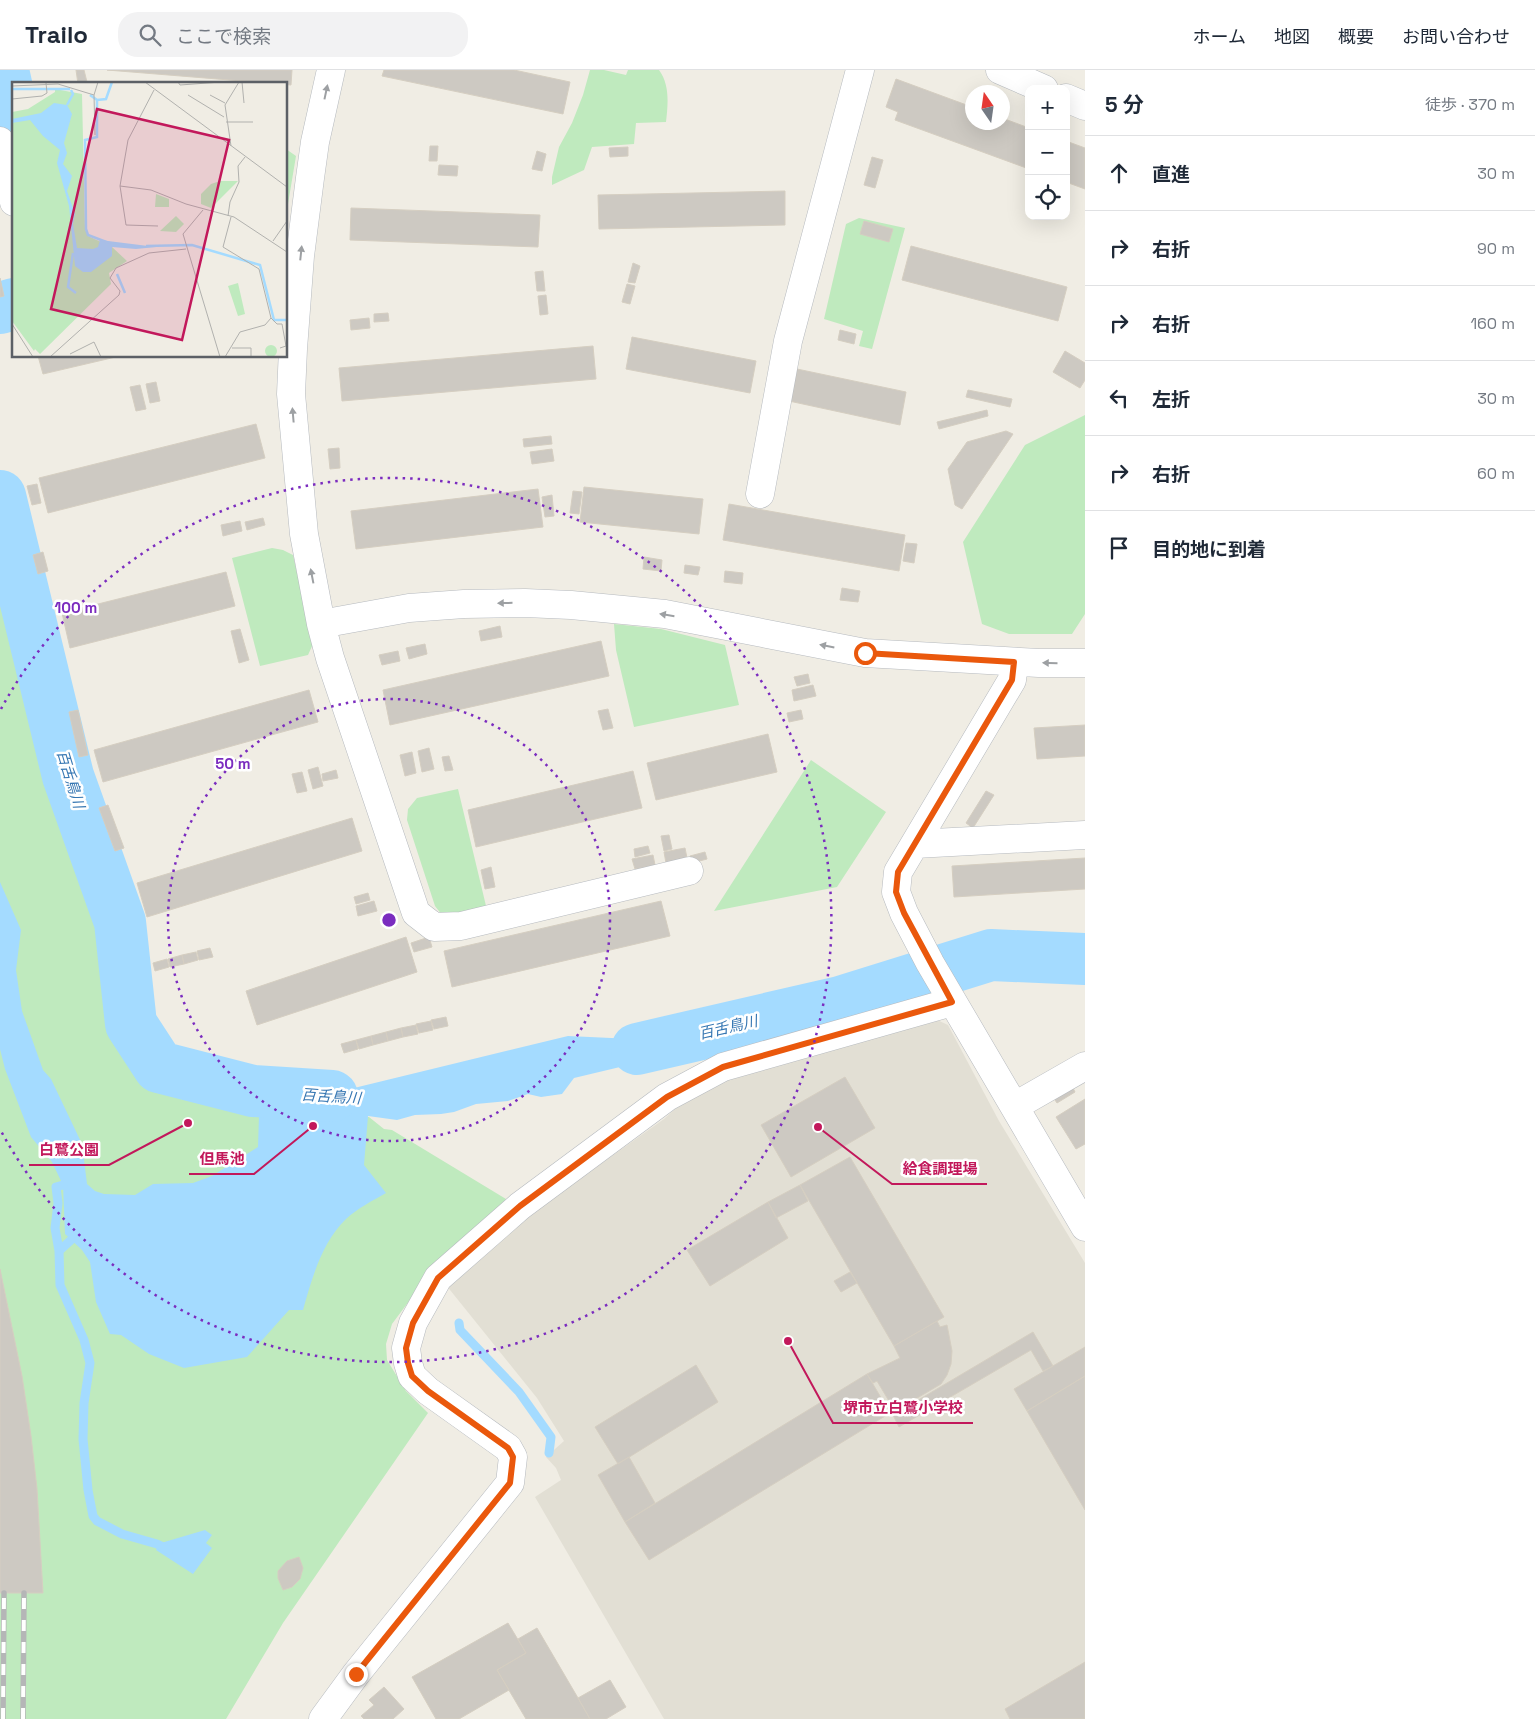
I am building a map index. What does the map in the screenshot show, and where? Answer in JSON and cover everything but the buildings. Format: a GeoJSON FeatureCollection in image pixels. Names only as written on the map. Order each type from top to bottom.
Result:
{"type":"FeatureCollection","features":[{"type":"Feature","properties":{"kind":"street"},"geometry":{"type":"LineString","coordinates":[[331,70],[315,142],[310,178],[300,256],[293,349],[291,394],[304,534],[321,624],[330,658],[416,913],[434,927],[461,926],[688,870]]}},
{"type":"Feature","properties":{"kind":"street"},"geometry":{"type":"LineString","coordinates":[[760,494],[788,341],[860,70]]}},
{"type":"Feature","properties":{"kind":"street"},"geometry":{"type":"LineString","coordinates":[[1000,70],[1035,85]]}},
{"type":"Feature","properties":{"kind":"street"},"geometry":{"type":"LineString","coordinates":[[1070,100],[1085,106]]}},
{"type":"Feature","properties":{"kind":"street"},"geometry":{"type":"LineString","coordinates":[[0,141],[12,193]]}},
{"type":"Feature","properties":{"kind":"street"},"geometry":{"type":"LineString","coordinates":[[321,624],[418,608],[525,603],[570,605],[665,614],[865,653],[1014,662],[1085,664]]}},
{"type":"Feature","properties":{"kind":"street"},"geometry":{"type":"LineString","coordinates":[[1014,662],[1012,680],[898,872],[896,892],[904,913],[941,983],[1085,1227]]}},
{"type":"Feature","properties":{"kind":"street"},"geometry":{"type":"LineString","coordinates":[[915,844],[1085,835]]}},
{"type":"Feature","properties":{"kind":"street"},"geometry":{"type":"LineString","coordinates":[[329,1716],[356,1674],[510,1483],[513,1457],[508,1448],[428,1391],[412,1376],[406,1348],[413,1323],[438,1278],[520,1206],[675,1092],[723,1067],[941,983]]}},
{"type":"Feature","properties":{"kind":"street"},"geometry":{"type":"LineString","coordinates":[[1015,1106],[1085,1066]]}},
{"type":"Feature","properties":{"kind":"shaded area"},"geometry":{"type":"Polygon","coordinates":[[[935,1019],[948,1025],[999,1121],[1085,1263],[1085,1719],[664,1719],[535,1497],[561,1480],[556,1468],[546,1457],[564,1441],[537,1398],[446,1285],[533,1212],[664,1119],[684,1101],[727,1080],[935,1019]]]}},
{"type":"Feature","properties":{"kind":"green space"},"geometry":{"type":"Polygon","coordinates":[[[590,70],[604,70],[626,75],[628,70],[659,70],[667,88],[666,122],[636,123],[634,144],[592,147],[584,170],[552,185],[559,147],[572,123],[590,70]]]}},
{"type":"Feature","properties":{"kind":"green space"},"geometry":{"type":"Polygon","coordinates":[[[288,150],[296,156],[288,204],[288,150]]]}},
{"type":"Feature","properties":{"kind":"green space"},"geometry":{"type":"Polygon","coordinates":[[[859,218],[905,228],[872,349],[859,346],[863,331],[824,319],[846,224],[859,218]]]}},
{"type":"Feature","properties":{"kind":"green space"},"geometry":{"type":"Polygon","coordinates":[[[1085,415],[1085,614],[1072,634],[1009,634],[982,624],[963,542],[1025,445],[1085,415]]]}},
{"type":"Feature","properties":{"kind":"green space"},"geometry":{"type":"Polygon","coordinates":[[[0,529],[69,820],[111,930],[119,1026],[155,1078],[240,1094],[257,1101],[369,1117],[384,1129],[392,1130],[506,1199],[489,1219],[439,1261],[392,1324],[386,1344],[387,1360],[406,1391],[428,1413],[283,1623],[226,1719],[0,1719],[0,529]]]}},
{"type":"Feature","properties":{"kind":"green space"},"geometry":{"type":"Polygon","coordinates":[[[272,548],[283,550],[293,555],[313,644],[308,655],[260,666],[232,558],[272,548]]]}},
{"type":"Feature","properties":{"kind":"green space"},"geometry":{"type":"Polygon","coordinates":[[[614,624],[661,629],[725,645],[739,705],[634,727],[616,650],[614,624]]]}},
{"type":"Feature","properties":{"kind":"green space"},"geometry":{"type":"Polygon","coordinates":[[[811,760],[886,812],[837,887],[714,911],[811,760]]]}},
{"type":"Feature","properties":{"kind":"green space"},"geometry":{"type":"Polygon","coordinates":[[[458,789],[487,910],[442,915],[435,906],[407,820],[408,809],[417,798],[458,789]]]}},
{"type":"Feature","properties":{"kind":"water"},"geometry":{"type":"Polygon","coordinates":[[[0,882],[21,930],[16,970],[22,1011],[43,1070],[51,1079],[82,1144],[87,1184],[95,1191],[104,1194],[135,1195],[153,1184],[193,1183],[212,1176],[258,1147],[260,1084],[354,1088],[568,1036],[633,1039],[705,1028],[708,1039],[641,1062],[574,1078],[562,1094],[541,1097],[528,1094],[508,1101],[476,1104],[454,1112],[415,1115],[397,1120],[368,1116],[364,1165],[386,1193],[355,1211],[330,1238],[319,1261],[303,1310],[289,1310],[247,1357],[184,1368],[149,1354],[121,1335],[110,1334],[96,1302],[90,1262],[82,1250],[65,1234],[63,1185],[52,1162],[31,1137],[5,1069],[0,1049],[0,882]]]}},
{"type":"Feature","properties":{"kind":"water"},"geometry":{"type":"Polygon","coordinates":[[[205,1530],[212,1535],[206,1543],[212,1548],[193,1574],[156,1550],[161,1543],[205,1530]]]}},
{"type":"Feature","properties":{"kind":"waterway","name":"百舌鳥川"},"geometry":{"type":"LineString","coordinates":[[3,70],[12,111]]}},
{"type":"Feature","properties":{"kind":"waterway","name":"百舌鳥川"},"geometry":{"type":"LineString","coordinates":[[0,308],[12,305]]}},
{"type":"Feature","properties":{"kind":"waterway","name":"百舌鳥川"},"geometry":{"type":"LineString","coordinates":[[0,496],[68,776],[120,922],[131,1024],[159,1067],[253,1091],[332,1096]]}},
{"type":"Feature","properties":{"kind":"waterway","name":"百舌鳥川"},"geometry":{"type":"LineString","coordinates":[[637,1049],[840,1002],[991,955],[1085,959]]}},
{"type":"Feature","properties":{"kind":"waterway"},"geometry":{"type":"LineString","coordinates":[[59,1251],[55,1228],[58,1203],[56,1187],[63,1185]]}},
{"type":"Feature","properties":{"kind":"waterway"},"geometry":{"type":"LineString","coordinates":[[71,1240],[59,1251],[60,1285],[84,1340],[90,1363],[84,1403],[83,1439],[88,1490],[93,1516],[97,1521],[122,1534],[157,1544],[169,1550]]}},
{"type":"Feature","properties":{"kind":"waterway"},"geometry":{"type":"LineString","coordinates":[[459,1323],[460,1330],[519,1392],[551,1437],[549,1453]]}},
{"type":"Feature","properties":{"kind":"railway"},"geometry":{"type":"LineString","coordinates":[[3,1719],[4,1593]]}},
{"type":"Feature","properties":{"kind":"railway"},"geometry":{"type":"LineString","coordinates":[[23,1719],[24,1593]]}},
{"type":"Feature","properties":{"kind":"place","name":"白鷺公園"},"geometry":{"type":"Point","coordinates":[188,1123]}},
{"type":"Feature","properties":{"kind":"place","name":"但馬池"},"geometry":{"type":"Point","coordinates":[313,1126]}},
{"type":"Feature","properties":{"kind":"place","name":"給食調理場"},"geometry":{"type":"Point","coordinates":[818,1127]}},
{"type":"Feature","properties":{"kind":"place","name":"堺市立白鷺小学校"},"geometry":{"type":"Point","coordinates":[788,1341]}},
{"type":"Feature","properties":{"kind":"route"},"geometry":{"type":"LineString","coordinates":[[356,1674],[510,1483],[513,1457],[508,1448],[428,1391],[412,1376],[406,1348],[413,1323],[438,1278],[520,1206],[667,1097],[723,1067],[952,1002],[904,913],[896,892],[898,872],[1012,680],[1014,662],[865,653]]}}]}
